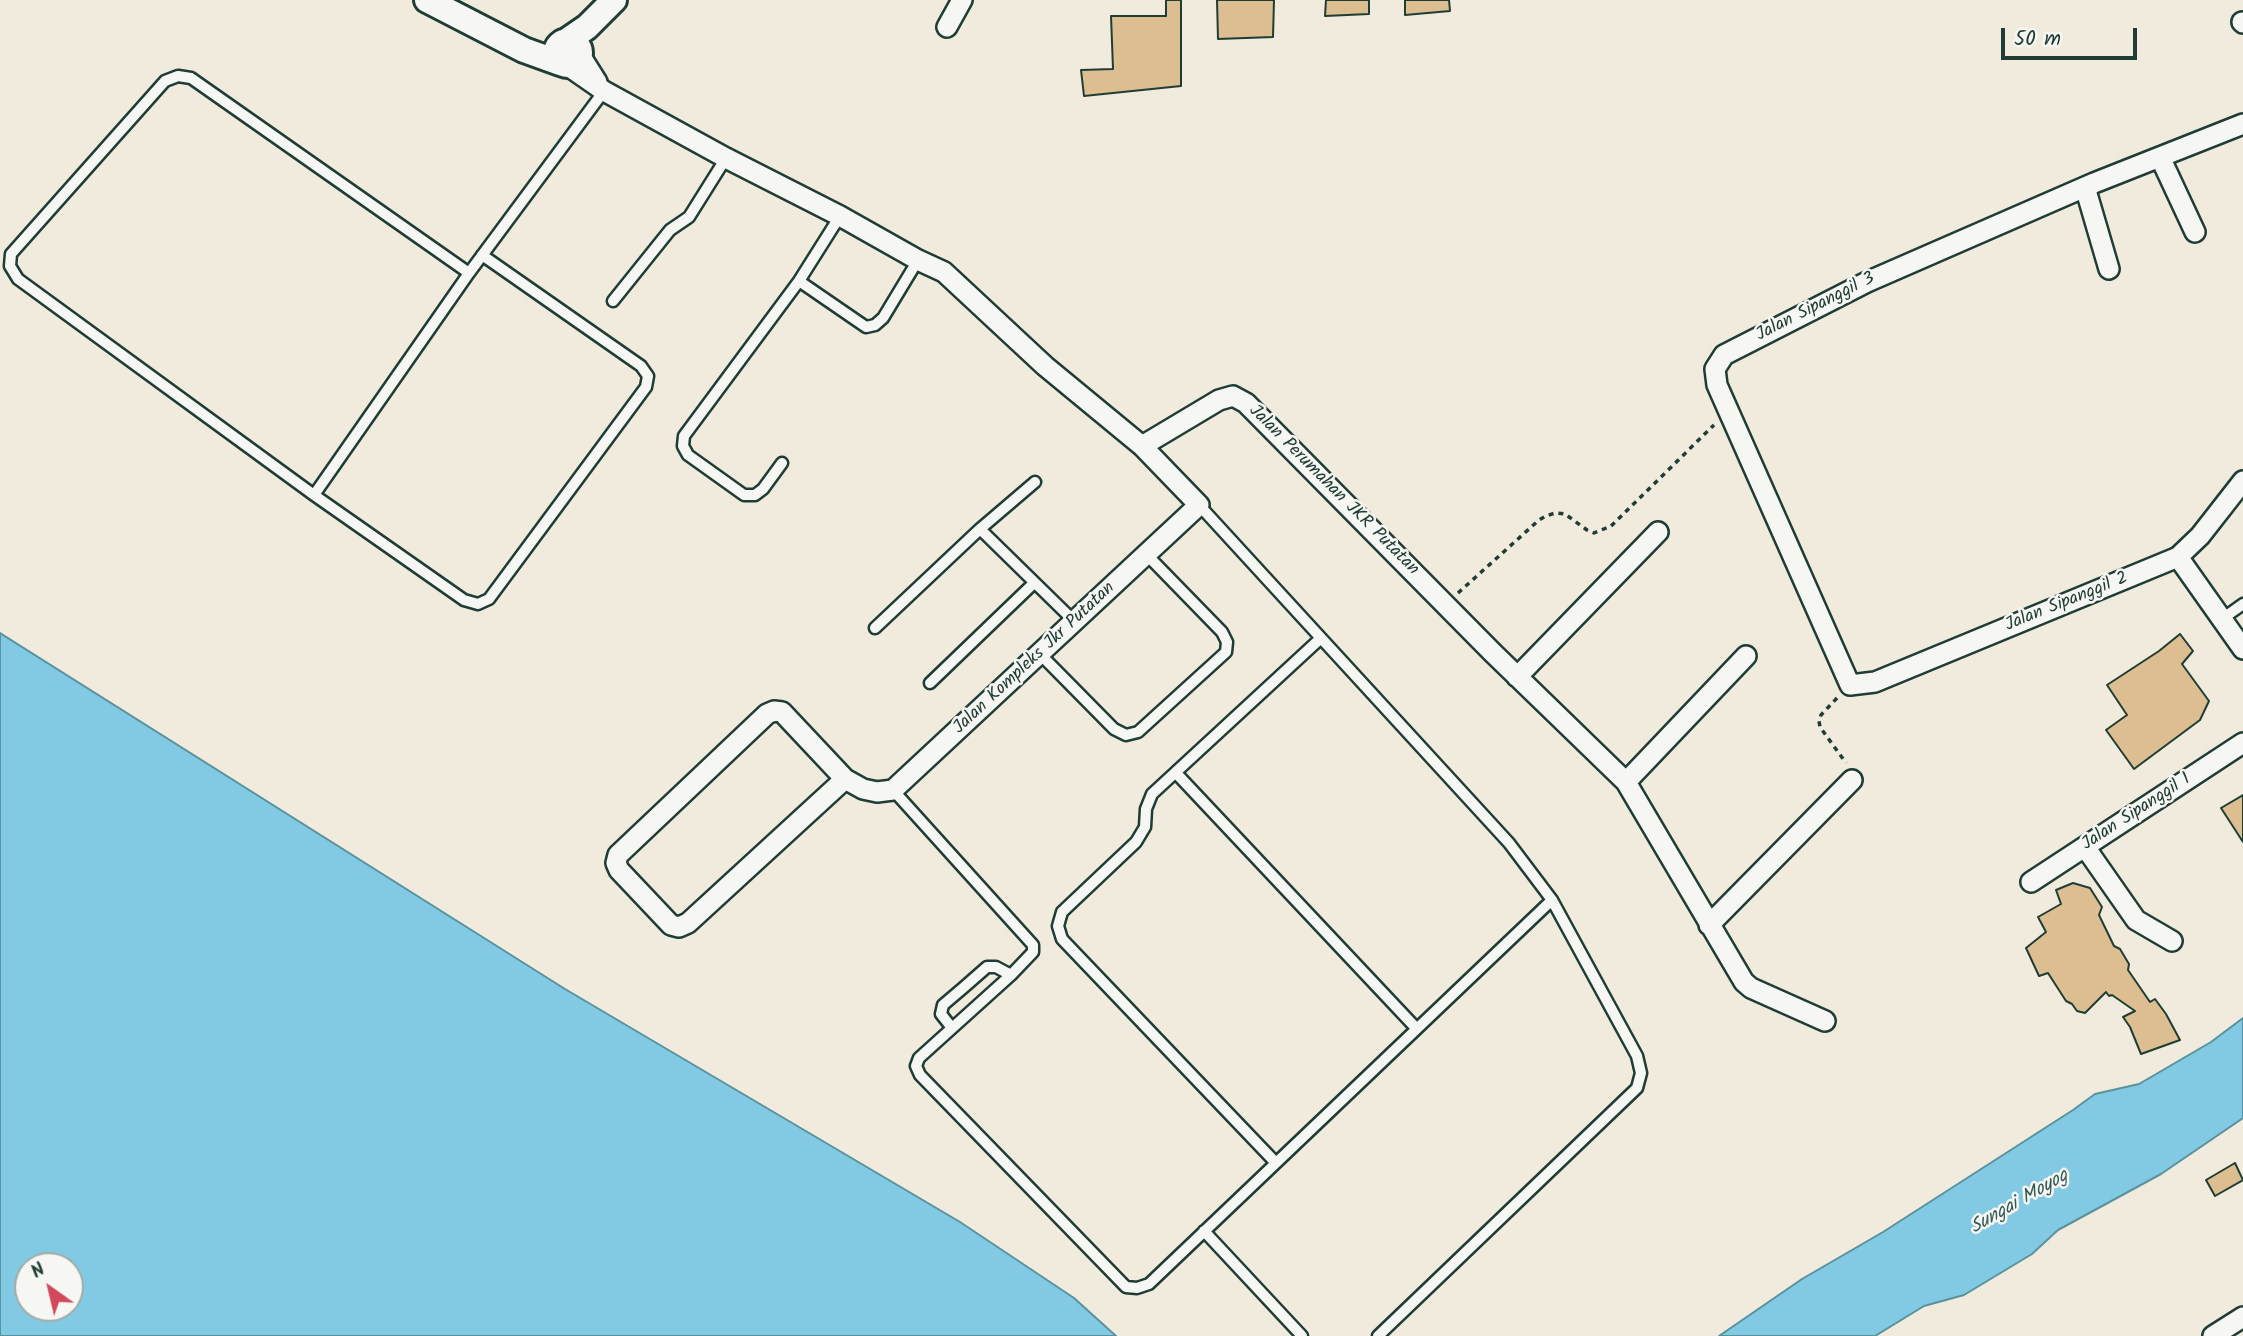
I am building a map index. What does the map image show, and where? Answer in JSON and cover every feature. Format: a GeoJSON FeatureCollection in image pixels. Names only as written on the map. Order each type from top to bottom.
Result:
{"type":"FeatureCollection","features":[{"type":"Feature","properties":{"kind":"street"},"geometry":{"type":"LineString","coordinates":[[427,0],[538,56],[569,53],[587,27],[613,1]]}},
{"type":"Feature","properties":{"kind":"street"},"geometry":{"type":"LineString","coordinates":[[947,27],[962,0]]}},
{"type":"Feature","properties":{"kind":"street"},"geometry":{"type":"LineString","coordinates":[[569,53],[604,91],[944,272],[1045,366],[1142,446],[1199,505]]}},
{"type":"Feature","properties":{"kind":"street","name":"Jalan Sipanggil 3"},"geometry":{"type":"LineString","coordinates":[[1850,685],[1717,385],[1715,369],[1724,355],[1867,282],[2085,187],[2243,124]]}},
{"type":"Feature","properties":{"kind":"street"},"geometry":{"type":"LineString","coordinates":[[2160,157],[2195,232]]}},
{"type":"Feature","properties":{"kind":"street"},"geometry":{"type":"LineString","coordinates":[[2085,187],[2109,269]]}},
{"type":"Feature","properties":{"kind":"street","name":"Jalan Perumahan JKR Putatan"},"geometry":{"type":"LineString","coordinates":[[1142,446],[1219,400],[1233,396],[1246,403],[1517,677],[1626,782],[1744,982],[1751,988],[1825,1021]]}},
{"type":"Feature","properties":{"kind":"street"},"geometry":{"type":"LineString","coordinates":[[2243,481],[2200,536],[2178,557],[2243,649]]}},
{"type":"Feature","properties":{"kind":"street","name":"Jalan Kompleks Jkr Putatan"},"geometry":{"type":"LineString","coordinates":[[893,790],[1199,505]]}},
{"type":"Feature","properties":{"kind":"street"},"geometry":{"type":"LineString","coordinates":[[1517,677],[1658,533]]}},
{"type":"Feature","properties":{"kind":"street","name":"Jalan Sipanggil 2"},"geometry":{"type":"LineString","coordinates":[[1850,685],[1875,682],[2178,557]]}},
{"type":"Feature","properties":{"kind":"street"},"geometry":{"type":"LineString","coordinates":[[1626,782],[1746,656]]}},
{"type":"Feature","properties":{"kind":"street"},"geometry":{"type":"LineString","coordinates":[[845,779],[688,923],[679,927],[671,925],[620,870],[617,863],[618,855],[774,710],[782,712],[845,779],[863,789],[877,792],[893,790]]}},
{"type":"Feature","properties":{"kind":"street","name":"Jalan Sipanggil 1"},"geometry":{"type":"LineString","coordinates":[[2031,882],[2243,743]]}},
{"type":"Feature","properties":{"kind":"street"},"geometry":{"type":"LineString","coordinates":[[1709,925],[1852,780]]}},
{"type":"Feature","properties":{"kind":"street"},"geometry":{"type":"LineString","coordinates":[[2085,847],[2136,920],[2172,941]]}},
{"type":"Feature","properties":{"kind":"street"},"geometry":{"type":"LineString","coordinates":[[2213,1336],[2243,1317]]}},
{"type":"Feature","properties":{"kind":"lane"},"geometry":{"type":"LineString","coordinates":[[469,272],[191,78],[178,76],[165,81],[11,254],[10,266],[18,279],[314,495],[464,600],[478,604],[489,599],[646,387],[648,376],[641,366],[482,255]]}},
{"type":"Feature","properties":{"kind":"lane"},"geometry":{"type":"LineString","coordinates":[[314,495],[469,272],[604,91]]}},
{"type":"Feature","properties":{"kind":"lane"},"geometry":{"type":"LineString","coordinates":[[613,301],[670,230],[689,217],[726,158]]}},
{"type":"Feature","properties":{"kind":"lane"},"geometry":{"type":"LineString","coordinates":[[782,463],[763,489],[755,495],[744,495],[688,455],[683,446],[684,436],[799,281],[840,216]]}},
{"type":"Feature","properties":{"kind":"lane"},"geometry":{"type":"LineString","coordinates":[[799,281],[866,327],[875,325],[884,318],[918,260]]}},
{"type":"Feature","properties":{"kind":"lane"},"geometry":{"type":"LineString","coordinates":[[874,628],[980,529],[1035,482]]}},
{"type":"Feature","properties":{"kind":"lane"},"geometry":{"type":"LineString","coordinates":[[1199,505],[1509,843],[1552,900],[1637,1056],[1641,1073],[1637,1088],[1378,1336]]}},
{"type":"Feature","properties":{"kind":"lane"},"geometry":{"type":"LineString","coordinates":[[980,529],[1075,622]]}},
{"type":"Feature","properties":{"kind":"lane"},"geometry":{"type":"LineString","coordinates":[[1040,654],[1114,729],[1126,735],[1138,732],[1226,652],[1227,642],[1223,632],[1147,555]]}},
{"type":"Feature","properties":{"kind":"lane"},"geometry":{"type":"LineString","coordinates":[[930,683],[1034,583]]}},
{"type":"Feature","properties":{"kind":"lane"},"geometry":{"type":"LineString","coordinates":[[2222,619],[2243,604]]}},
{"type":"Feature","properties":{"kind":"lane"},"geometry":{"type":"LineString","coordinates":[[1276,1163],[1062,939],[1058,926],[1062,912],[1136,842],[1145,827],[1146,809],[1152,794],[1321,638]]}},
{"type":"Feature","properties":{"kind":"lane"},"geometry":{"type":"LineString","coordinates":[[1176,773],[1416,1028]]}},
{"type":"Feature","properties":{"kind":"lane"},"geometry":{"type":"LineString","coordinates":[[893,790],[1033,945],[1033,952],[1011,975],[919,1058],[916,1066],[920,1075],[1126,1287],[1137,1288],[1149,1284],[1552,900]]}},
{"type":"Feature","properties":{"kind":"lane"},"geometry":{"type":"LineString","coordinates":[[952,1028],[941,1014],[943,1005],[987,967],[996,967],[1011,975]]}},
{"type":"Feature","properties":{"kind":"lane"},"geometry":{"type":"LineString","coordinates":[[1204,1231],[1302,1336]]}},
{"type":"Feature","properties":{"kind":"path"},"geometry":{"type":"LineString","coordinates":[[1446,604],[1546,516],[1565,514],[1594,533],[1611,526],[1729,410]]}},
{"type":"Feature","properties":{"kind":"path"},"geometry":{"type":"LineString","coordinates":[[1850,685],[1821,715],[1819,721],[1820,727],[1850,768],[1852,780]]}},
{"type":"Feature","properties":{"kind":"water"},"geometry":{"type":"Polygon","coordinates":[[[0,633],[565,989],[960,1222],[1074,1298],[1116,1336],[0,1336],[0,633]]]}},
{"type":"Feature","properties":{"kind":"water","name":"Sungai Moyog"},"geometry":{"type":"Polygon","coordinates":[[[2243,1018],[2243,1118],[2161,1174],[2058,1230],[2032,1254],[1964,1295],[1924,1306],[1875,1336],[1719,1336],[1802,1279],[1883,1232],[2095,1094],[2139,1084],[2211,1042],[2243,1018]]]}},
{"type":"Feature","properties":{"kind":"building"},"geometry":{"type":"Polygon","coordinates":[[[1166,0],[1181,0],[1181,86],[1084,96],[1081,70],[1113,69],[1111,16],[1166,16],[1166,0]]]}},
{"type":"Feature","properties":{"kind":"building"},"geometry":{"type":"Polygon","coordinates":[[[1217,0],[1274,0],[1273,37],[1218,39],[1217,0]]]}},
{"type":"Feature","properties":{"kind":"building"},"geometry":{"type":"Polygon","coordinates":[[[1326,0],[1369,0],[1369,14],[1325,16],[1326,0]]]}},
{"type":"Feature","properties":{"kind":"building"},"geometry":{"type":"Polygon","coordinates":[[[1405,0],[1449,0],[1450,11],[1405,15],[1405,0]]]}},
{"type":"Feature","properties":{"kind":"building"},"geometry":{"type":"Polygon","coordinates":[[[2180,634],[2193,651],[2182,664],[2209,701],[2200,720],[2134,769],[2106,730],[2127,715],[2107,685],[2180,634]]]}},
{"type":"Feature","properties":{"kind":"building"},"geometry":{"type":"Polygon","coordinates":[[[2243,795],[2243,842],[2221,808],[2243,795]]]}},
{"type":"Feature","properties":{"kind":"building"},"geometry":{"type":"Polygon","coordinates":[[[2073,883],[2090,888],[2102,907],[2099,915],[2114,946],[2120,949],[2129,964],[2128,970],[2150,1002],[2155,999],[2180,1040],[2141,1054],[2123,1017],[2135,1011],[2106,992],[2085,1013],[2077,1011],[2066,1001],[2048,973],[2039,976],[2026,948],[2046,932],[2038,917],[2061,904],[2056,890],[2073,883]]]}},
{"type":"Feature","properties":{"kind":"building"},"geometry":{"type":"Polygon","coordinates":[[[2235,1163],[2243,1180],[2215,1196],[2206,1180],[2235,1163]]]}}]}
